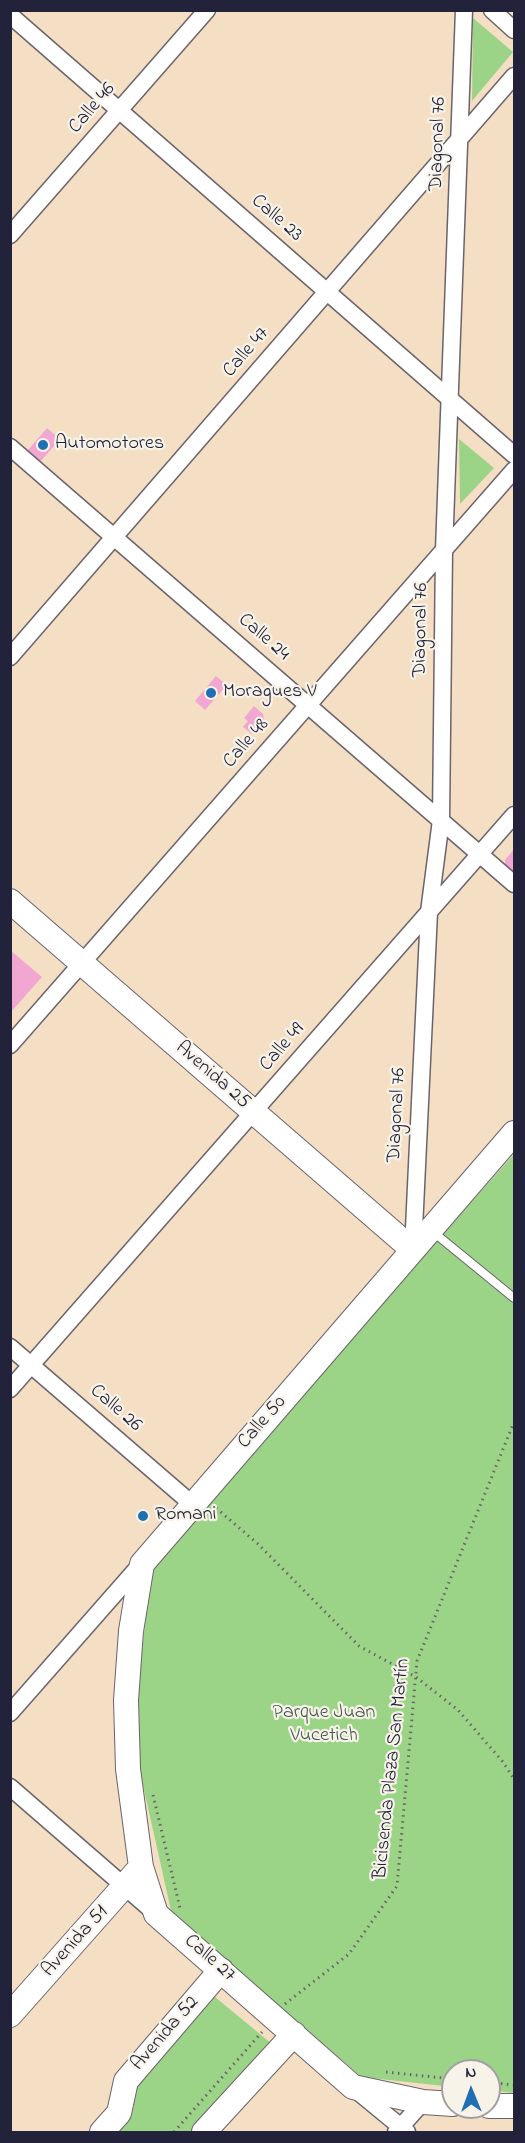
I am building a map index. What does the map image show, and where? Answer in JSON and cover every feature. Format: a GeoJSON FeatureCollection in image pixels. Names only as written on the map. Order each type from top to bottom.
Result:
{"type":"FeatureCollection","features":[{"type":"Feature","properties":{"kind":"main road","name":"Avenida 25"},"geometry":{"type":"LineString","coordinates":[[10,901],[78,968]]}},
{"type":"Feature","properties":{"kind":"main road","name":"Avenida 25"},"geometry":{"type":"LineString","coordinates":[[10,916],[78,968],[408,1255]]}},
{"type":"Feature","properties":{"kind":"main road","name":"Calle 50"},"geometry":{"type":"LineString","coordinates":[[142,1564],[408,1255],[422,1224],[514,1133]]}},
{"type":"Feature","properties":{"kind":"main road"},"geometry":{"type":"LineString","coordinates":[[102,1913],[122,1902],[151,1910],[141,1867],[128,1769],[126,1700],[131,1631],[142,1564]]}},
{"type":"Feature","properties":{"kind":"main road","name":"Avenida 51"},"geometry":{"type":"LineString","coordinates":[[10,2015],[141,1867]]}},
{"type":"Feature","properties":{"kind":"main road","name":"Calle 27"},"geometry":{"type":"LineString","coordinates":[[151,1910],[221,1970],[286,2009],[294,2034],[353,2087]]}},
{"type":"Feature","properties":{"kind":"main road","name":"Avenida 52"},"geometry":{"type":"LineString","coordinates":[[102,2133],[119,2113],[126,2081],[221,1970]]}},
{"type":"Feature","properties":{"kind":"main road"},"geometry":{"type":"LineString","coordinates":[[204,2133],[294,2034]]}},
{"type":"Feature","properties":{"kind":"main road"},"geometry":{"type":"LineString","coordinates":[[353,2087],[423,2102],[441,2103]]}},
{"type":"Feature","properties":{"kind":"street","name":"Calle 46"},"geometry":{"type":"LineString","coordinates":[[10,235],[207,10]]}},
{"type":"Feature","properties":{"kind":"street","name":"Diagonal 76"},"geometry":{"type":"LineString","coordinates":[[422,1224],[429,912],[441,820],[444,550],[464,10]]}},
{"type":"Feature","properties":{"kind":"street"},"geometry":{"type":"LineString","coordinates":[[492,10],[514,30]]}},
{"type":"Feature","properties":{"kind":"street","name":"Calle 23"},"geometry":{"type":"LineString","coordinates":[[10,15],[514,455]]}},
{"type":"Feature","properties":{"kind":"street","name":"Calle 47"},"geometry":{"type":"LineString","coordinates":[[10,657],[514,76]]}},
{"type":"Feature","properties":{"kind":"street","name":"Calle 24"},"geometry":{"type":"LineString","coordinates":[[10,447],[514,884]]}},
{"type":"Feature","properties":{"kind":"street","name":"Calle 48"},"geometry":{"type":"LineString","coordinates":[[10,1046],[514,470]]}},
{"type":"Feature","properties":{"kind":"street","name":"Calle 49"},"geometry":{"type":"LineString","coordinates":[[10,1389],[514,815]]}},
{"type":"Feature","properties":{"kind":"street","name":"Calle 26"},"geometry":{"type":"LineString","coordinates":[[10,1347],[196,1500]]}},
{"type":"Feature","properties":{"kind":"street","name":"Calle 50"},"geometry":{"type":"LineString","coordinates":[[10,1713],[142,1564]]}},
{"type":"Feature","properties":{"kind":"street","name":"Calle 27"},"geometry":{"type":"LineString","coordinates":[[10,1786],[151,1910]]}},
{"type":"Feature","properties":{"kind":"street","name":"Calle 27"},"geometry":{"type":"LineString","coordinates":[[353,2087],[401,2131]]}},
{"type":"Feature","properties":{"kind":"street"},"geometry":{"type":"LineString","coordinates":[[401,2131],[423,2102]]}},
{"type":"Feature","properties":{"kind":"lane"},"geometry":{"type":"LineString","coordinates":[[422,1224],[514,1298]]}},
{"type":"Feature","properties":{"kind":"path","name":"Bicisenda Plaza San Martín"},"geometry":{"type":"LineString","coordinates":[[174,2133],[286,2009],[349,1954],[398,1886],[417,1661],[514,1422]]}},
{"type":"Feature","properties":{"kind":"path"},"geometry":{"type":"LineString","coordinates":[[196,1500],[258,1544],[359,1646],[416,1677],[458,1710],[503,1762],[514,1779]]}},
{"type":"Feature","properties":{"kind":"path"},"geometry":{"type":"LineString","coordinates":[[151,1788],[180,1908],[189,1915]]}},
{"type":"Feature","properties":{"kind":"path"},"geometry":{"type":"LineString","coordinates":[[386,2072],[441,2078]]}},
{"type":"Feature","properties":{"kind":"green space"},"geometry":{"type":"Polygon","coordinates":[[[473,18],[513,52],[472,101],[473,18]]]}},
{"type":"Feature","properties":{"kind":"green space"},"geometry":{"type":"Polygon","coordinates":[[[459,439],[494,468],[460,504],[459,439]]]}},
{"type":"Feature","properties":{"kind":"green space","name":"Parque Juan Vucetich"},"geometry":{"type":"Polygon","coordinates":[[[514,1154],[514,2093],[501,2091],[501,2059],[441,2059],[441,2086],[362,2077],[172,1915],[132,1736],[152,1564],[514,1154]]]}},
{"type":"Feature","properties":{"kind":"green space"},"geometry":{"type":"Polygon","coordinates":[[[215,1997],[272,2044],[198,2132],[116,2132],[132,2114],[138,2083],[215,1997]]]}},
{"type":"Feature","properties":{"kind":"building","name":"Automotores"},"geometry":{"type":"Polygon","coordinates":[[[47,428],[60,439],[40,462],[27,451],[47,428]]]}},
{"type":"Feature","properties":{"kind":"building","name":"Moragues V"},"geometry":{"type":"Polygon","coordinates":[[[216,676],[227,685],[205,710],[195,701],[216,676]]]}},
{"type":"Feature","properties":{"kind":"building"},"geometry":{"type":"Polygon","coordinates":[[[254,706],[263,714],[264,720],[252,734],[243,727],[248,721],[244,718],[254,706]]]}},
{"type":"Feature","properties":{"kind":"building"},"geometry":{"type":"Polygon","coordinates":[[[514,849],[514,877],[505,870],[505,860],[514,849]]]}},
{"type":"Feature","properties":{"kind":"building"},"geometry":{"type":"Polygon","coordinates":[[[10,950],[42,977],[10,1013],[10,950]]]}},
{"type":"Feature","properties":{"kind":"place","name":"Automotores"},"geometry":{"type":"Point","coordinates":[43,445]}},
{"type":"Feature","properties":{"kind":"place","name":"Moragues V"},"geometry":{"type":"Point","coordinates":[211,693]}},
{"type":"Feature","properties":{"kind":"place","name":"Romani"},"geometry":{"type":"Point","coordinates":[143,1516]}}]}
